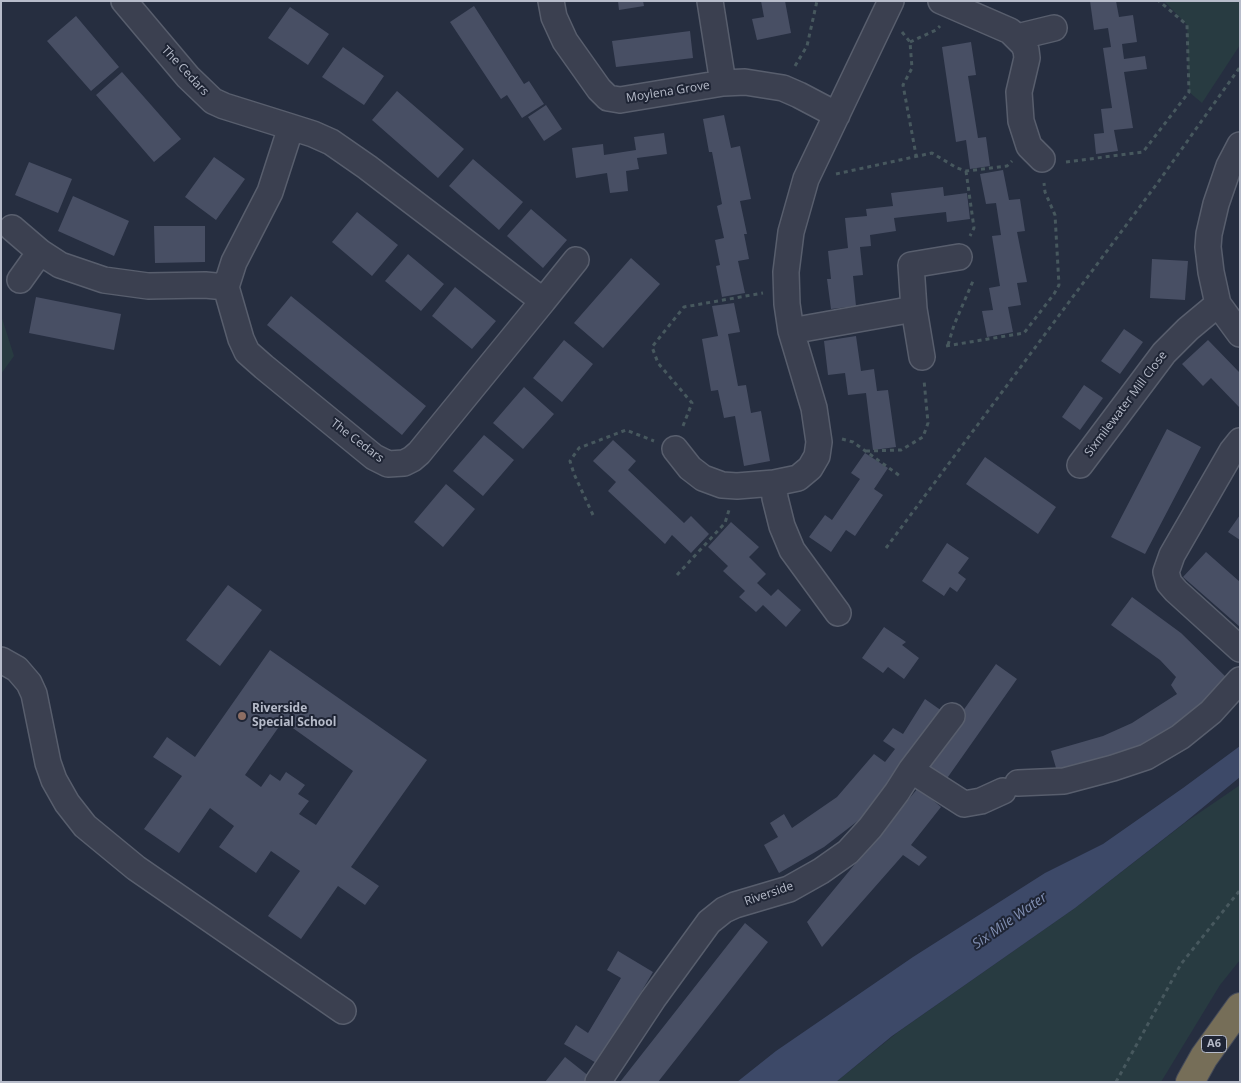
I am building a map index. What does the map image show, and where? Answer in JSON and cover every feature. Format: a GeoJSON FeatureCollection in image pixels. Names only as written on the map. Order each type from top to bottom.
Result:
{"type":"FeatureCollection","features":[{"type":"Feature","properties":{"kind":"highway","name":"A6"},"geometry":{"type":"LineString","coordinates":[[1190,1082],[1204,1057],[1240,1007]]}},
{"type":"Feature","properties":{"kind":"street","name":"The Cedars"},"geometry":{"type":"LineString","coordinates":[[124,1],[192,82],[214,101],[322,138],[350,154],[543,301]]}},
{"type":"Feature","properties":{"kind":"street","name":"Moylena Grove"},"geometry":{"type":"LineString","coordinates":[[551,1],[554,17],[565,41],[598,89],[608,98],[620,100],[723,83],[745,82],[783,88],[799,94],[837,115]]}},
{"type":"Feature","properties":{"kind":"street","name":"Moylena Grove"},"geometry":{"type":"LineString","coordinates":[[710,1],[723,83]]}},
{"type":"Feature","properties":{"kind":"street"},"geometry":{"type":"LineString","coordinates":[[941,1],[1010,31],[1017,36],[1026,50],[1027,58],[1020,84],[1019,100],[1022,126],[1035,152]]}},
{"type":"Feature","properties":{"kind":"street"},"geometry":{"type":"LineString","coordinates":[[675,449],[690,468],[703,478],[722,485],[737,486],[774,483],[798,478],[810,468],[817,456],[819,442],[814,408],[790,331],[786,272],[791,232],[806,179],[889,6]]}},
{"type":"Feature","properties":{"kind":"street"},"geometry":{"type":"LineString","coordinates":[[1017,36],[1054,28]]}},
{"type":"Feature","properties":{"kind":"street"},"geometry":{"type":"LineString","coordinates":[[12,228],[40,252],[60,265],[104,280],[148,286],[205,285],[226,287],[234,262],[270,192],[291,126]]}},
{"type":"Feature","properties":{"kind":"street"},"geometry":{"type":"LineString","coordinates":[[1240,145],[1229,166],[1222,186],[1209,234],[1209,260],[1218,304],[1240,334]]}},
{"type":"Feature","properties":{"kind":"street"},"geometry":{"type":"LineString","coordinates":[[20,280],[40,252]]}},
{"type":"Feature","properties":{"kind":"street"},"geometry":{"type":"LineString","coordinates":[[922,357],[914,309],[911,265],[958,257]]}},
{"type":"Feature","properties":{"kind":"street","name":"The Cedars"},"geometry":{"type":"LineString","coordinates":[[226,287],[240,340],[247,352],[374,457],[393,465],[408,462],[419,453],[576,260]]}},
{"type":"Feature","properties":{"kind":"street","name":"Sixmilewater Mill Close"},"geometry":{"type":"LineString","coordinates":[[1080,465],[1164,353],[1188,329],[1218,304]]}},
{"type":"Feature","properties":{"kind":"street"},"geometry":{"type":"LineString","coordinates":[[790,331],[914,309]]}},
{"type":"Feature","properties":{"kind":"street"},"geometry":{"type":"LineString","coordinates":[[1240,441],[1232,451],[1172,554],[1166,572],[1170,583],[1176,591],[1240,649]]}},
{"type":"Feature","properties":{"kind":"street"},"geometry":{"type":"LineString","coordinates":[[774,483],[775,498],[780,517],[792,550],[838,613]]}},
{"type":"Feature","properties":{"kind":"street"},"geometry":{"type":"LineString","coordinates":[[1,660],[17,669],[29,683],[34,694],[48,763],[54,780],[66,803],[85,826],[136,868],[343,1011]]}},
{"type":"Feature","properties":{"kind":"street"},"geometry":{"type":"LineString","coordinates":[[911,770],[964,804],[981,802],[1010,787],[1064,781],[1113,768],[1146,757],[1180,737],[1211,712],[1240,680]]}},
{"type":"Feature","properties":{"kind":"street","name":"Riverside"},"geometry":{"type":"LineString","coordinates":[[598,1082],[653,999],[709,922],[724,910],[735,905],[789,889],[821,871],[848,852],[898,792],[911,770],[952,716]]}},
{"type":"Feature","properties":{"kind":"path"},"geometry":{"type":"LineString","coordinates":[[783,88],[807,46],[817,1]]}},
{"type":"Feature","properties":{"kind":"path"},"geometry":{"type":"LineString","coordinates":[[806,179],[932,152],[957,168],[966,171],[1007,166],[1035,152],[1067,162],[1143,152],[1189,92],[1187,24],[1159,1]]}},
{"type":"Feature","properties":{"kind":"path"},"geometry":{"type":"LineString","coordinates":[[889,6],[910,42],[912,68],[903,85],[916,155]]}},
{"type":"Feature","properties":{"kind":"path"},"geometry":{"type":"LineString","coordinates":[[886,548],[1159,182],[1240,67]]}},
{"type":"Feature","properties":{"kind":"path"},"geometry":{"type":"LineString","coordinates":[[866,451],[901,450],[923,437],[928,424],[922,357],[948,345],[1024,333],[1054,294],[1059,285],[1055,215],[1045,192],[1035,152]]}},
{"type":"Feature","properties":{"kind":"path"},"geometry":{"type":"LineString","coordinates":[[593,515],[570,461],[579,448],[626,430],[675,449],[692,403],[658,363],[652,347],[684,306],[787,289]]}},
{"type":"Feature","properties":{"kind":"path"},"geometry":{"type":"LineString","coordinates":[[819,442],[843,439],[853,442],[900,476]]}},
{"type":"Feature","properties":{"kind":"path"},"geometry":{"type":"LineString","coordinates":[[677,575],[725,523],[737,486]]}},
{"type":"Feature","properties":{"kind":"path"},"geometry":{"type":"LineString","coordinates":[[1116,1082],[1181,964],[1240,890]]}},
{"type":"Feature","properties":{"kind":"shaded area"},"geometry":{"type":"Polygon","coordinates":[[[1164,1],[1240,1],[1240,45],[1202,103],[1189,92],[1187,25],[1164,1]]]}},
{"type":"Feature","properties":{"kind":"shaded area"},"geometry":{"type":"Polygon","coordinates":[[[1,315],[14,356],[1,374],[1,315]]]}},
{"type":"Feature","properties":{"kind":"shaded area"},"geometry":{"type":"Polygon","coordinates":[[[1240,785],[1240,960],[1220,985],[1161,1082],[836,1082],[898,1032],[1075,908],[1186,822],[1240,785]]]}},
{"type":"Feature","properties":{"kind":"water","name":"Six Mile Water"},"geometry":{"type":"Polygon","coordinates":[[[1240,746],[1240,777],[1075,908],[892,1036],[836,1082],[737,1082],[776,1051],[913,957],[1045,873],[1103,844],[1240,746]]]}},
{"type":"Feature","properties":{"kind":"building"},"geometry":{"type":"Polygon","coordinates":[[[618,1],[643,1],[644,6],[619,10],[618,1]]]}},
{"type":"Feature","properties":{"kind":"building"},"geometry":{"type":"Polygon","coordinates":[[[761,1],[785,1],[791,33],[757,40],[752,19],[764,17],[761,1]]]}},
{"type":"Feature","properties":{"kind":"building"},"geometry":{"type":"Polygon","coordinates":[[[1090,1],[1116,1],[1119,17],[1133,15],[1137,42],[1122,44],[1124,59],[1145,56],[1147,69],[1124,72],[1133,128],[1114,130],[1118,151],[1096,154],[1094,134],[1104,133],[1101,109],[1112,108],[1103,48],[1111,47],[1108,28],[1094,30],[1090,1]]]}},
{"type":"Feature","properties":{"kind":"building"},"geometry":{"type":"Polygon","coordinates":[[[474,6],[524,84],[529,81],[544,104],[522,118],[507,95],[501,99],[450,22],[474,6]]]}},
{"type":"Feature","properties":{"kind":"building"},"geometry":{"type":"Polygon","coordinates":[[[290,7],[329,34],[308,65],[268,38],[290,7]]]}},
{"type":"Feature","properties":{"kind":"building"},"geometry":{"type":"Polygon","coordinates":[[[76,16],[119,67],[91,91],[47,41],[76,16]]]}},
{"type":"Feature","properties":{"kind":"building"},"geometry":{"type":"Polygon","coordinates":[[[690,31],[693,58],[616,67],[612,41],[690,31]]]}},
{"type":"Feature","properties":{"kind":"building"},"geometry":{"type":"Polygon","coordinates":[[[971,42],[976,75],[968,76],[978,138],[986,137],[990,166],[970,169],[966,140],[956,142],[942,47],[971,42]]]}},
{"type":"Feature","properties":{"kind":"building"},"geometry":{"type":"Polygon","coordinates":[[[343,47],[384,76],[364,105],[322,77],[343,47]]]}},
{"type":"Feature","properties":{"kind":"building"},"geometry":{"type":"Polygon","coordinates":[[[122,72],[181,139],[154,162],[96,95],[122,72]]]}},
{"type":"Feature","properties":{"kind":"building"},"geometry":{"type":"Polygon","coordinates":[[[397,91],[464,149],[438,178],[372,120],[397,91]]]}},
{"type":"Feature","properties":{"kind":"building"},"geometry":{"type":"Polygon","coordinates":[[[546,105],[562,129],[544,141],[528,117],[546,105]]]}},
{"type":"Feature","properties":{"kind":"building"},"geometry":{"type":"Polygon","coordinates":[[[724,115],[731,148],[740,146],[751,199],[740,201],[747,234],[744,234],[749,259],[738,261],[745,293],[722,297],[716,266],[720,265],[715,240],[724,238],[717,206],[722,204],[712,152],[709,152],[703,119],[724,115]]]}},
{"type":"Feature","properties":{"kind":"building"},"geometry":{"type":"Polygon","coordinates":[[[664,133],[667,154],[637,158],[639,169],[626,171],[628,191],[610,193],[607,173],[576,178],[572,148],[603,144],[604,155],[636,150],[634,137],[664,133]]]}},
{"type":"Feature","properties":{"kind":"building"},"geometry":{"type":"Polygon","coordinates":[[[214,157],[245,179],[216,220],[185,197],[214,157]]]}},
{"type":"Feature","properties":{"kind":"building"},"geometry":{"type":"Polygon","coordinates":[[[473,159],[523,202],[499,230],[449,186],[473,159]]]}},
{"type":"Feature","properties":{"kind":"building"},"geometry":{"type":"Polygon","coordinates":[[[29,162],[72,179],[58,213],[15,195],[29,162]]]}},
{"type":"Feature","properties":{"kind":"building"},"geometry":{"type":"Polygon","coordinates":[[[1003,170],[1009,200],[1020,199],[1025,231],[1017,232],[1027,282],[1017,283],[1021,305],[1008,307],[1013,332],[987,337],[982,311],[993,310],[989,288],[1000,286],[992,236],[1001,235],[996,203],[986,204],[980,174],[1003,170]]]}},
{"type":"Feature","properties":{"kind":"building"},"geometry":{"type":"Polygon","coordinates":[[[943,187],[944,196],[967,193],[970,219],[947,222],[946,212],[894,218],[896,231],[870,235],[871,246],[860,247],[863,275],[853,276],[856,306],[831,309],[827,279],[831,279],[828,251],[848,248],[845,218],[867,216],[866,209],[893,206],[891,193],[943,187]]]}},
{"type":"Feature","properties":{"kind":"building"},"geometry":{"type":"Polygon","coordinates":[[[73,196],[129,221],[114,256],[58,231],[73,196]]]}},
{"type":"Feature","properties":{"kind":"building"},"geometry":{"type":"Polygon","coordinates":[[[531,209],[567,240],[543,268],[507,236],[531,209]]]}},
{"type":"Feature","properties":{"kind":"building"},"geometry":{"type":"Polygon","coordinates":[[[357,212],[398,245],[372,276],[332,242],[357,212]]]}},
{"type":"Feature","properties":{"kind":"building"},"geometry":{"type":"Polygon","coordinates":[[[154,226],[205,226],[205,262],[155,263],[154,226]]]}},
{"type":"Feature","properties":{"kind":"building"},"geometry":{"type":"Polygon","coordinates":[[[408,254],[444,284],[421,311],[385,281],[408,254]]]}},
{"type":"Feature","properties":{"kind":"building"},"geometry":{"type":"Polygon","coordinates":[[[631,258],[660,284],[603,348],[574,323],[631,258]]]}},
{"type":"Feature","properties":{"kind":"building"},"geometry":{"type":"Polygon","coordinates":[[[1152,259],[1188,261],[1185,300],[1150,298],[1152,259]]]}},
{"type":"Feature","properties":{"kind":"building"},"geometry":{"type":"Polygon","coordinates":[[[455,287],[496,321],[472,349],[432,316],[455,287]]]}},
{"type":"Feature","properties":{"kind":"building"},"geometry":{"type":"Polygon","coordinates":[[[291,296],[426,406],[402,435],[267,325],[291,296]]]}},
{"type":"Feature","properties":{"kind":"building"},"geometry":{"type":"Polygon","coordinates":[[[36,297],[121,314],[114,350],[29,333],[36,297]]]}},
{"type":"Feature","properties":{"kind":"building"},"geometry":{"type":"Polygon","coordinates":[[[734,303],[740,332],[728,334],[738,386],[746,385],[751,413],[761,411],[770,461],[744,466],[735,416],[724,418],[718,390],[711,391],[702,339],[718,336],[712,306],[734,303]]]}},
{"type":"Feature","properties":{"kind":"building"},"geometry":{"type":"Polygon","coordinates":[[[1124,329],[1143,342],[1120,374],[1101,361],[1124,329]]]}},
{"type":"Feature","properties":{"kind":"building"},"geometry":{"type":"Polygon","coordinates":[[[856,336],[861,371],[874,369],[877,391],[888,390],[896,447],[873,450],[866,393],[848,395],[845,373],[828,375],[824,341],[856,336]]]}},
{"type":"Feature","properties":{"kind":"building"},"geometry":{"type":"Polygon","coordinates":[[[564,340],[593,364],[562,402],[533,378],[564,340]]]}},
{"type":"Feature","properties":{"kind":"building"},"geometry":{"type":"Polygon","coordinates":[[[1208,340],[1240,373],[1240,408],[1211,378],[1203,386],[1182,364],[1208,340]]]}},
{"type":"Feature","properties":{"kind":"building"},"geometry":{"type":"Polygon","coordinates":[[[1084,385],[1103,398],[1080,430],[1062,417],[1084,385]]]}},
{"type":"Feature","properties":{"kind":"building"},"geometry":{"type":"Polygon","coordinates":[[[524,387],[554,414],[523,449],[493,423],[524,387]]]}},
{"type":"Feature","properties":{"kind":"building"},"geometry":{"type":"Polygon","coordinates":[[[1167,429],[1201,447],[1145,554],[1111,537],[1167,429]]]}},
{"type":"Feature","properties":{"kind":"building"},"geometry":{"type":"Polygon","coordinates":[[[484,435],[514,460],[483,496],[453,471],[484,435]]]}},
{"type":"Feature","properties":{"kind":"building"},"geometry":{"type":"Polygon","coordinates":[[[613,440],[636,461],[628,470],[684,523],[691,516],[709,534],[691,553],[672,535],[665,544],[608,491],[616,482],[593,461],[613,440]]]}},
{"type":"Feature","properties":{"kind":"building"},"geometry":{"type":"Polygon","coordinates":[[[865,453],[888,468],[874,489],[883,495],[855,536],[846,530],[831,552],[809,537],[825,515],[832,520],[860,479],[851,473],[865,453]]]}},
{"type":"Feature","properties":{"kind":"building"},"geometry":{"type":"Polygon","coordinates":[[[985,457],[1056,507],[1038,534],[966,484],[985,457]]]}},
{"type":"Feature","properties":{"kind":"building"},"geometry":{"type":"Polygon","coordinates":[[[446,484],[475,509],[443,547],[414,522],[446,484]]]}},
{"type":"Feature","properties":{"kind":"building"},"geometry":{"type":"Polygon","coordinates":[[[1240,515],[1240,540],[1228,532],[1240,515]]]}},
{"type":"Feature","properties":{"kind":"building"},"geometry":{"type":"Polygon","coordinates":[[[731,522],[759,547],[749,557],[766,574],[757,583],[771,596],[778,589],[801,610],[786,627],[763,605],[756,612],[739,597],[745,591],[723,571],[728,566],[708,547],[731,522]]]}},
{"type":"Feature","properties":{"kind":"building"},"geometry":{"type":"Polygon","coordinates":[[[947,543],[969,558],[958,573],[966,579],[957,592],[950,587],[944,596],[922,581],[947,543]]]}},
{"type":"Feature","properties":{"kind":"building"},"geometry":{"type":"Polygon","coordinates":[[[1206,552],[1240,582],[1240,627],[1183,577],[1206,552]]]}},
{"type":"Feature","properties":{"kind":"building"},"geometry":{"type":"Polygon","coordinates":[[[228,585],[262,610],[220,666],[186,640],[228,585]]]}},
{"type":"Feature","properties":{"kind":"building"},"geometry":{"type":"Polygon","coordinates":[[[1132,597],[1181,633],[1229,680],[1194,721],[1113,764],[1059,778],[1051,751],[1103,736],[1132,723],[1177,694],[1171,685],[1176,677],[1160,660],[1111,625],[1132,597]]]}},
{"type":"Feature","properties":{"kind":"building"},"geometry":{"type":"Polygon","coordinates":[[[884,627],[906,642],[902,645],[919,658],[904,679],[888,667],[883,673],[862,658],[884,627]]]}},
{"type":"Feature","properties":{"kind":"building"},"geometry":{"type":"Polygon","coordinates":[[[270,650],[427,760],[351,867],[379,886],[365,905],[338,886],[301,939],[268,916],[300,871],[271,851],[256,873],[219,847],[234,826],[210,808],[179,853],[144,829],[182,776],[153,757],[167,737],[195,757],[270,650]],[[283,721],[245,775],[261,787],[270,774],[280,781],[286,772],[305,785],[298,794],[309,801],[299,814],[316,825],[353,771],[283,721]]]}},
{"type":"Feature","properties":{"kind":"building"},"geometry":{"type":"Polygon","coordinates":[[[996,664],[1017,679],[943,784],[922,769],[996,664]]]}},
{"type":"Feature","properties":{"kind":"building"},"geometry":{"type":"Polygon","coordinates":[[[925,699],[942,711],[877,801],[859,820],[824,847],[779,873],[764,845],[778,837],[770,823],[784,814],[792,828],[837,797],[874,754],[885,762],[895,749],[883,741],[893,728],[903,734],[925,699]]]}},
{"type":"Feature","properties":{"kind":"building"},"geometry":{"type":"Polygon","coordinates":[[[918,788],[941,807],[911,845],[927,857],[919,866],[903,855],[822,947],[807,922],[918,788]]]}},
{"type":"Feature","properties":{"kind":"building"},"geometry":{"type":"Polygon","coordinates":[[[745,923],[768,942],[658,1082],[620,1082],[745,923]]]}},
{"type":"Feature","properties":{"kind":"building"},"geometry":{"type":"Polygon","coordinates":[[[618,951],[653,972],[598,1064],[564,1044],[576,1025],[588,1033],[621,978],[607,970],[618,951]]]}},
{"type":"Feature","properties":{"kind":"building"},"geometry":{"type":"Polygon","coordinates":[[[565,1057],[590,1077],[586,1082],[545,1082],[565,1057]]]}},
{"type":"Feature","properties":{"kind":"place","name":"Riverside Special School"},"geometry":{"type":"Point","coordinates":[242,716]}}]}
